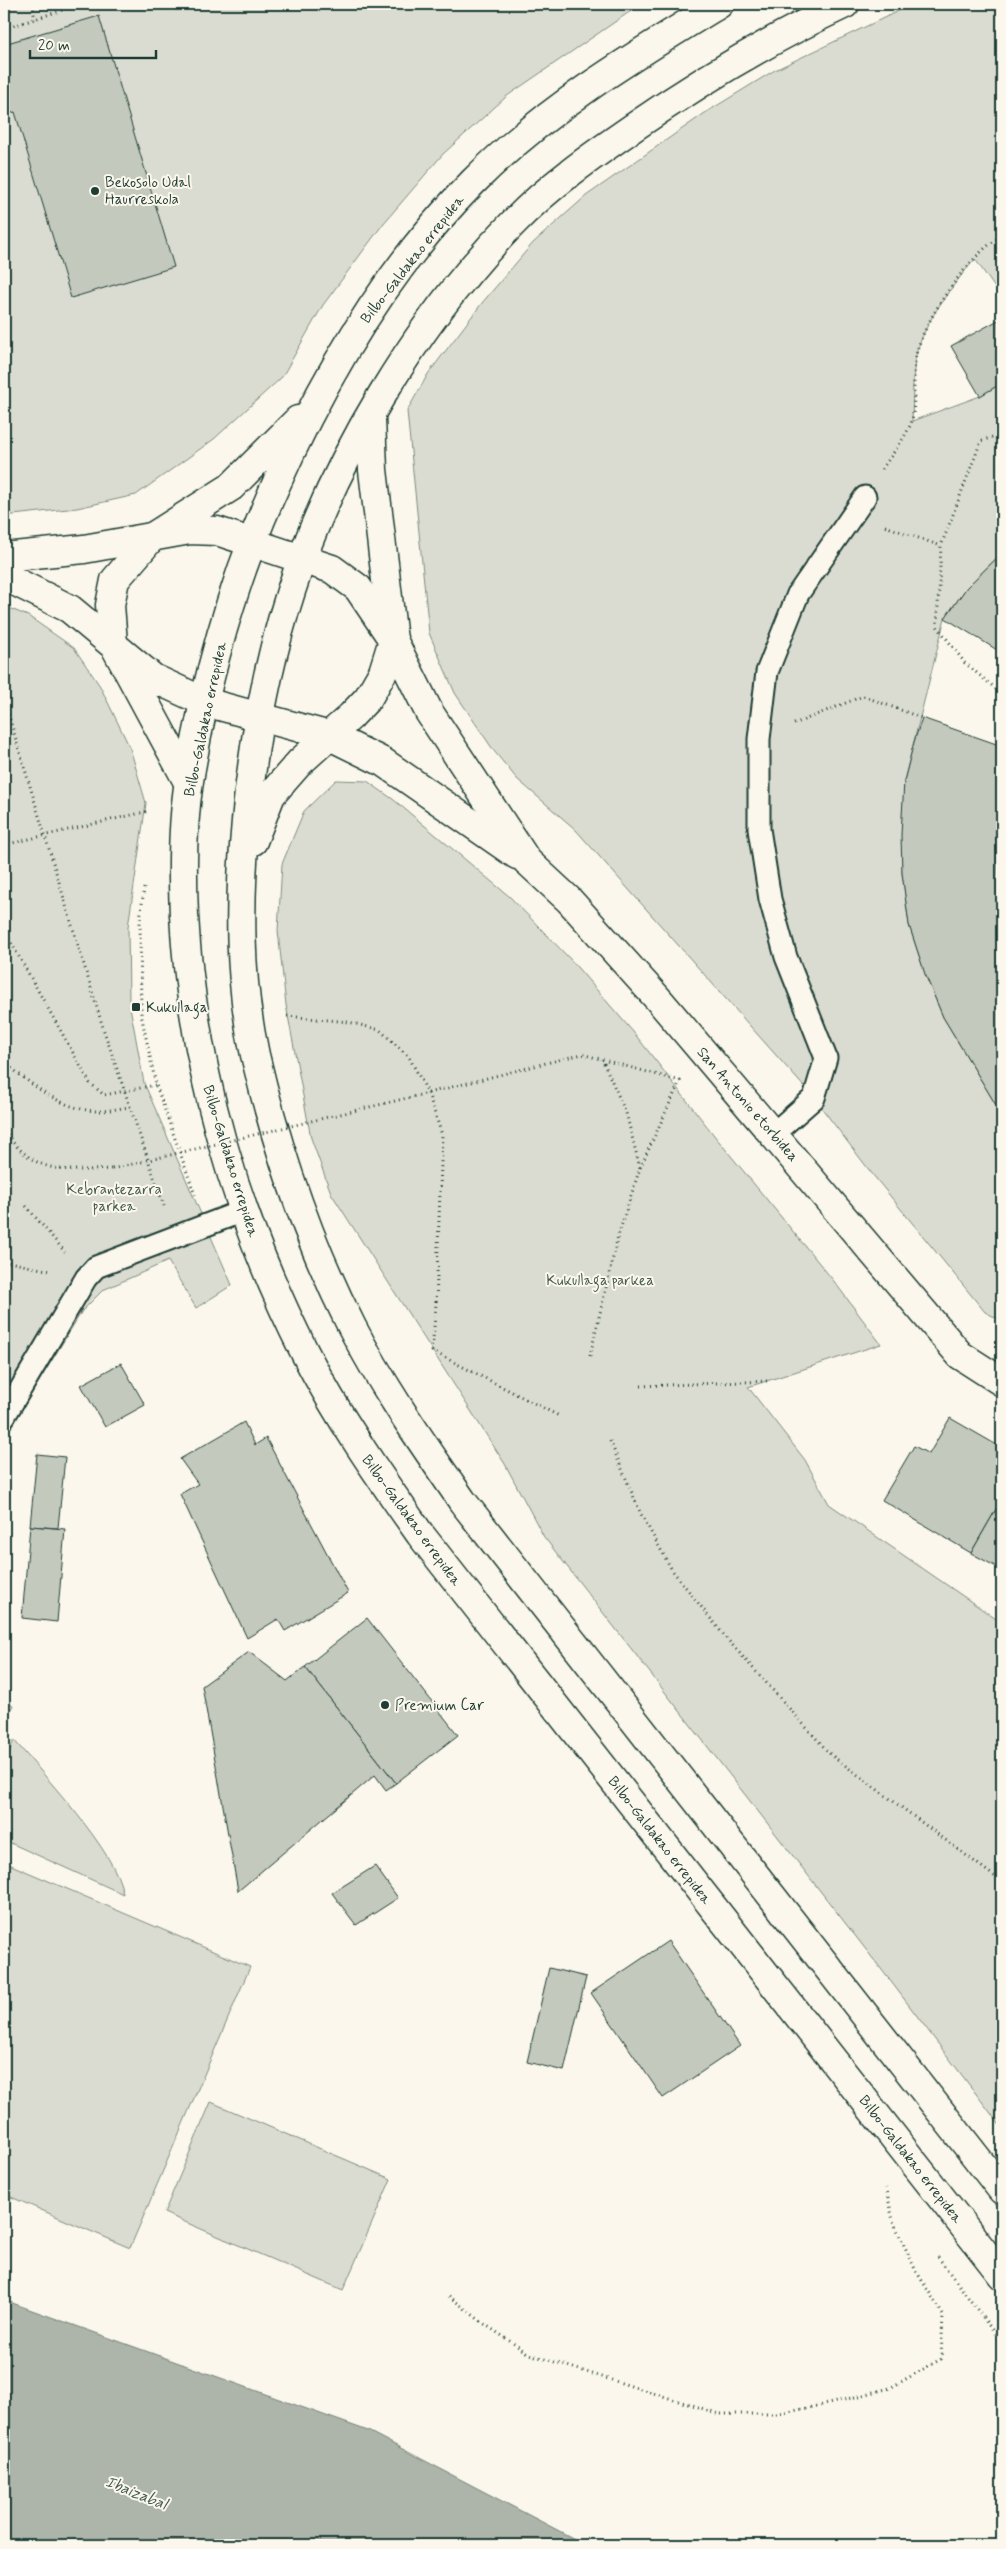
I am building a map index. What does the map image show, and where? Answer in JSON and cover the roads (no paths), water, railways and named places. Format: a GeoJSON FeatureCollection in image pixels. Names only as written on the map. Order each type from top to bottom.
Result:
{"type":"FeatureCollection","features":[{"type":"Feature","properties":{"kind":"main road","name":"Bilbo-Galdakao errepidea"},"geometry":{"type":"LineString","coordinates":[[719,4],[658,42],[533,128],[473,182],[415,249],[358,328],[315,403],[295,441],[251,541],[239,574],[205,702],[188,782],[182,870],[186,951],[205,1073],[221,1138],[243,1211],[276,1292],[307,1356],[358,1445],[420,1534],[1002,2275]]}},
{"type":"Feature","properties":{"kind":"main road"},"geometry":{"type":"LineString","coordinates":[[845,4],[753,50],[689,89],[568,173],[513,223],[460,285],[404,358],[342,465],[302,559],[289,596],[259,717],[250,781],[242,868],[240,947],[254,1050],[273,1124],[297,1200],[325,1271],[354,1331],[403,1416],[463,1502],[1002,2190]]}},
{"type":"Feature","properties":{"kind":"main road"},"geometry":{"type":"LineString","coordinates":[[188,782],[113,643],[110,605],[115,580],[152,537],[231,487],[315,403]]}},
{"type":"Feature","properties":{"kind":"main road"},"geometry":{"type":"LineString","coordinates":[[242,868],[271,795],[300,762],[330,736],[368,698],[383,672],[393,640],[373,470],[370,418]]}},
{"type":"Feature","properties":{"kind":"main road"},"geometry":{"type":"LineString","coordinates":[[4,557],[84,548],[190,530],[217,531],[332,569],[358,588],[393,640],[429,712],[527,861]]}},
{"type":"Feature","properties":{"kind":"main road"},"geometry":{"type":"LineString","coordinates":[[4,576],[70,609],[153,678],[205,702],[330,736],[383,762],[527,861]]}},
{"type":"Feature","properties":{"kind":"main road","name":"San Antonio etorbidea"},"geometry":{"type":"LineString","coordinates":[[527,861],[568,900],[659,1000],[960,1355],[1002,1382]]}},
{"type":"Feature","properties":{"kind":"main road","name":"San Antonio etorbidea"},"geometry":{"type":"LineString","coordinates":[[960,1355],[1002,1373]]}},
{"type":"Feature","properties":{"kind":"lane"},"geometry":{"type":"LineString","coordinates":[[773,1134],[814,1098],[826,1058],[786,957],[770,899],[759,829],[759,739],[767,672],[798,594],[851,514],[865,497]]}},
{"type":"Feature","properties":{"kind":"lane"},"geometry":{"type":"LineString","coordinates":[[4,1417],[86,1278],[96,1267],[243,1211]]}},
{"type":"Feature","properties":{"kind":"water","name":"Ibaizabal"},"geometry":{"type":"Polygon","coordinates":[[[4,2300],[368,2431],[586,2545],[4,2545],[4,2300]]]}},
{"type":"Feature","properties":{"kind":"place","name":"Bekosolo Udal Haurreskola"},"geometry":{"type":"Point","coordinates":[95,191]}},
{"type":"Feature","properties":{"kind":"place","name":"Kukullaga"},"geometry":{"type":"Point","coordinates":[136,1007]}},
{"type":"Feature","properties":{"kind":"place","name":"Premium Car"},"geometry":{"type":"Point","coordinates":[385,1705]}},
{"type":"Feature","properties":{"kind":"park label","name":"Kebrantezarra parkea"},"geometry":{"type":"Point","coordinates":[114,1198]}},
{"type":"Feature","properties":{"kind":"park label","name":"Kukullaga parkea"},"geometry":{"type":"Point","coordinates":[600,1280]}}]}
